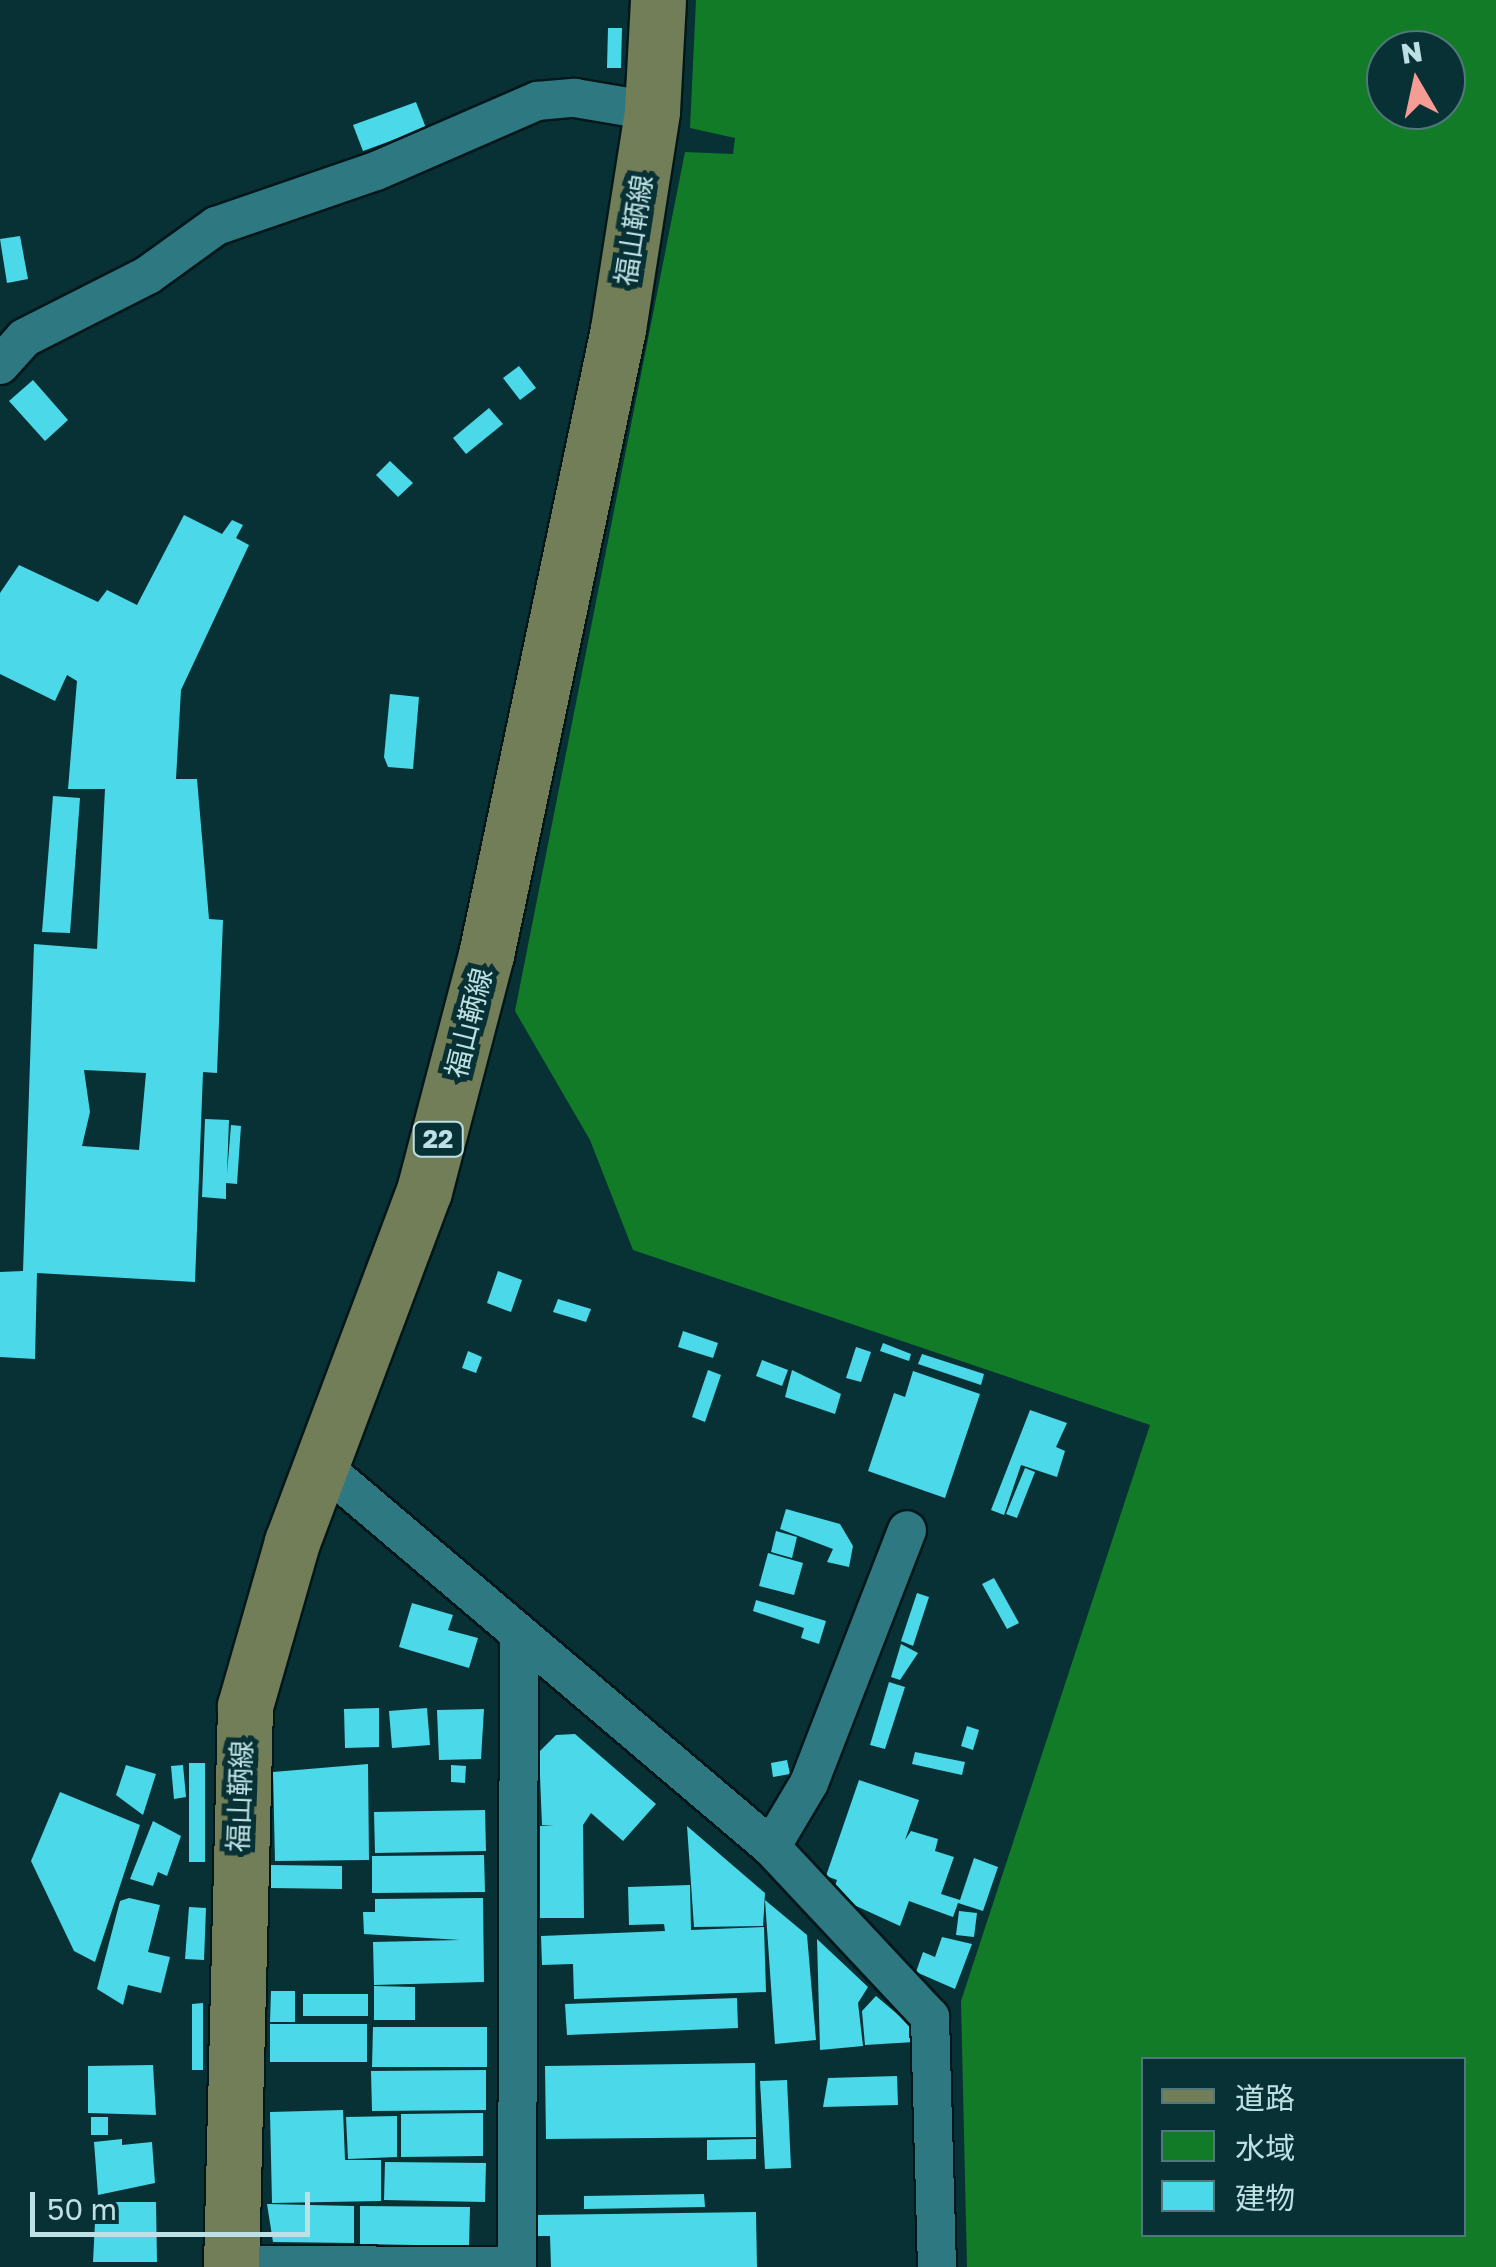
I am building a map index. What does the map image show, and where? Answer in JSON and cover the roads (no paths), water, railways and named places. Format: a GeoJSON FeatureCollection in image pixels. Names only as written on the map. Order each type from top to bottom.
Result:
{"type":"FeatureCollection","features":[{"type":"Feature","properties":{"kind":"main road","name":"福山鞆線"},"geometry":{"type":"LineString","coordinates":[[231,2266],[245,1706],[267,1616],[424,1191],[486,955],[618,329],[652,111],[658,0]]}},
{"type":"Feature","properties":{"kind":"street"},"geometry":{"type":"LineString","coordinates":[[0,365],[24,338],[148,275],[216,226],[376,171],[537,102],[575,98],[652,111]]}},
{"type":"Feature","properties":{"kind":"street"},"geometry":{"type":"LineString","coordinates":[[322,1466],[519,1638],[771,1847],[930,2017],[937,2267]]}},
{"type":"Feature","properties":{"kind":"street"},"geometry":{"type":"LineString","coordinates":[[771,1847],[809,1783],[906,1530]]}},
{"type":"Feature","properties":{"kind":"street"},"geometry":{"type":"LineString","coordinates":[[231,2266],[517,2266],[519,1638]]}},
{"type":"Feature","properties":{"kind":"water"},"geometry":{"type":"Polygon","coordinates":[[[696,0],[1496,0],[1496,2267],[967,2267],[961,2001],[1150,1425],[633,1250],[590,1140],[515,1011],[685,152],[733,154],[735,138],[690,128],[696,0]]]}}]}
